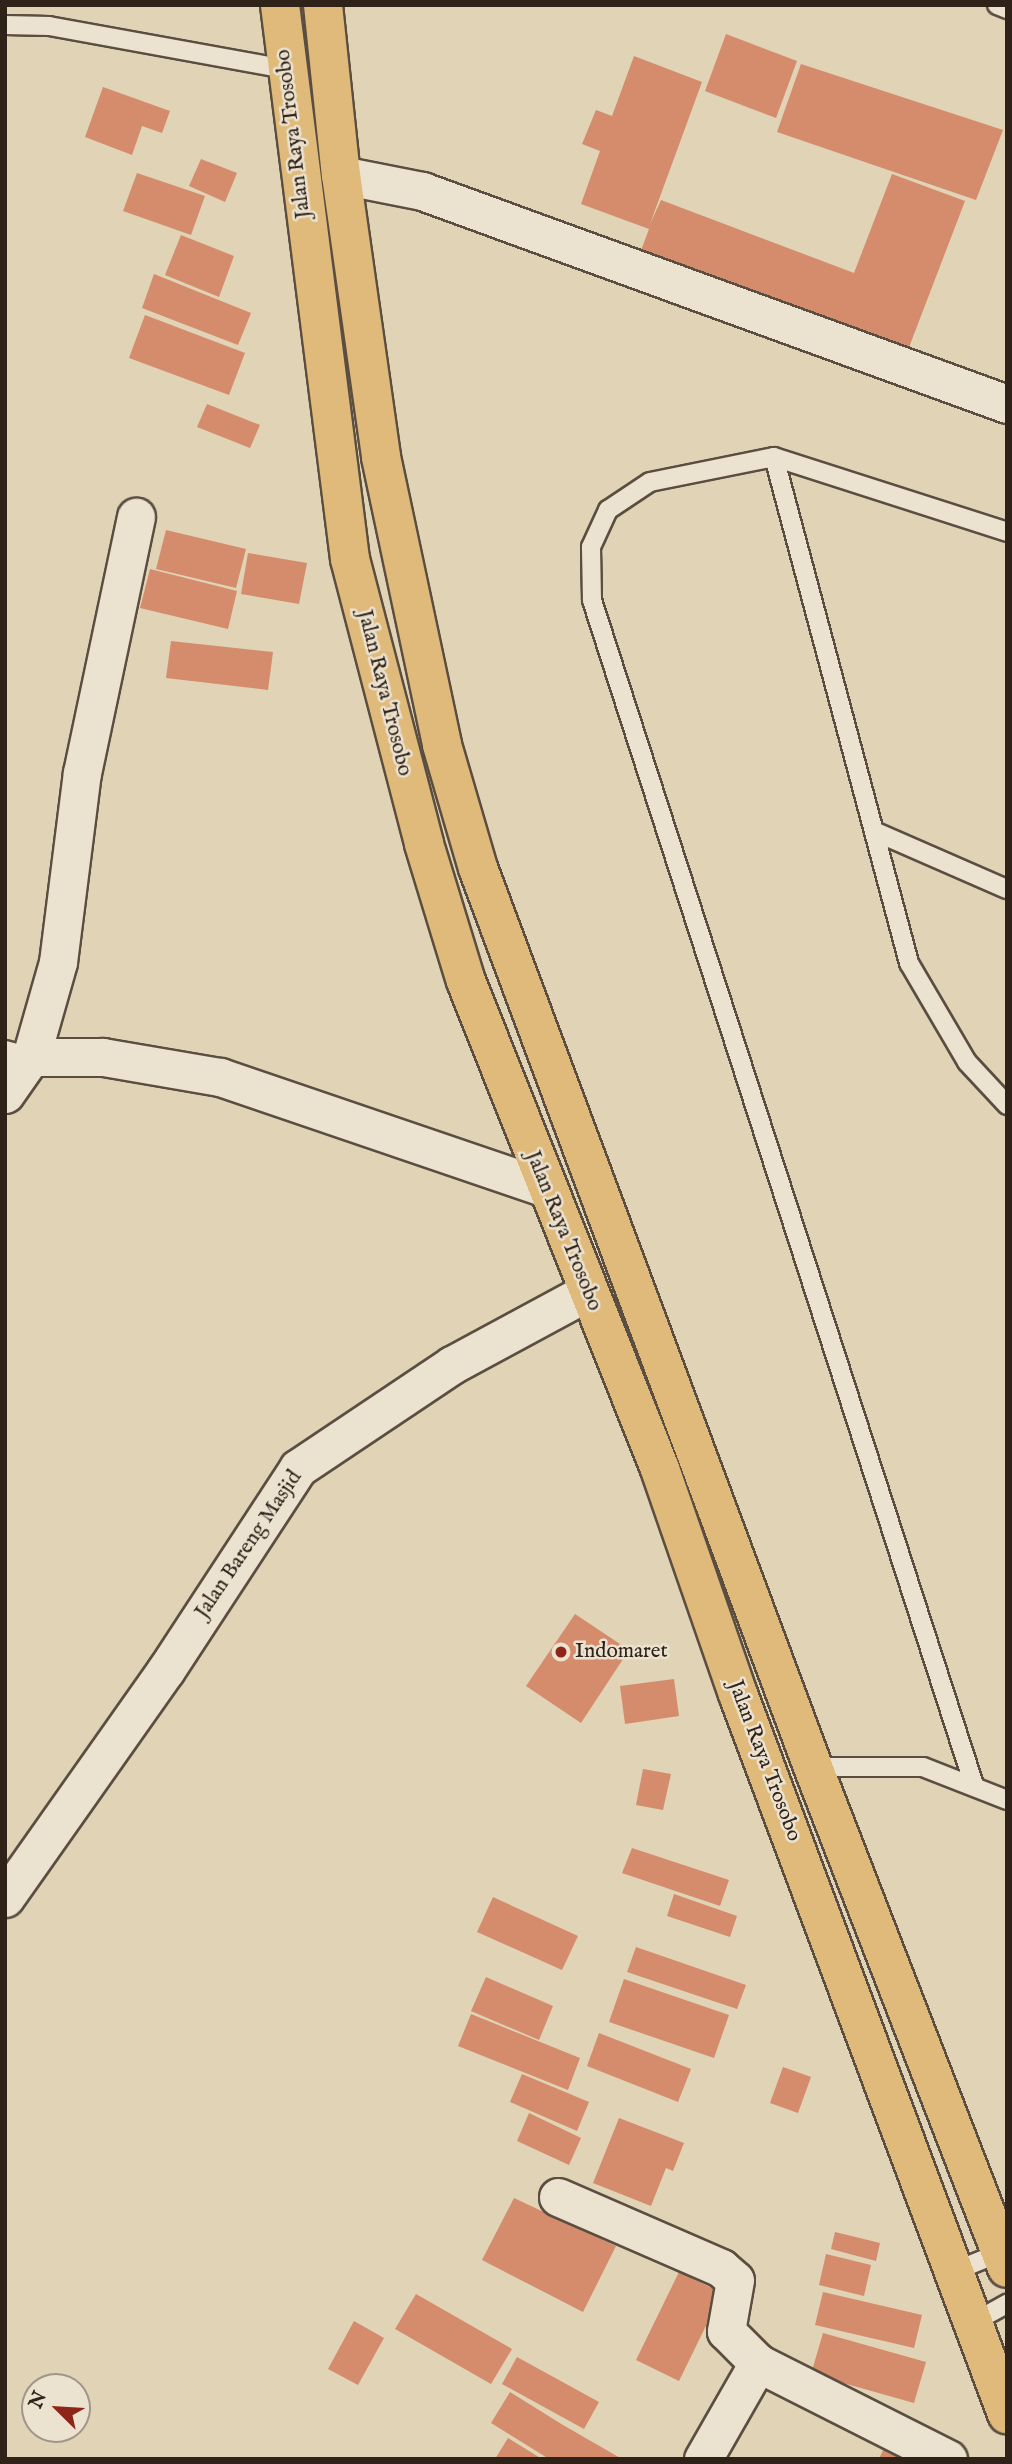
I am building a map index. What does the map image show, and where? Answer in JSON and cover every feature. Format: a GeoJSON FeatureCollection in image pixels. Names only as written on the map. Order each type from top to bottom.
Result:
{"type":"FeatureCollection","features":[{"type":"Feature","properties":{"kind":"highway","name":"Jalan Raya Trosobo"},"geometry":{"type":"LineString","coordinates":[[280,5],[350,559],[396,742],[458,957],[544,1186],[660,1469],[738,1694],[1007,2414]]}},
{"type":"Feature","properties":{"kind":"highway","name":"Jalan Raya Trosobo"},"geometry":{"type":"LineString","coordinates":[[323,5],[357,177],[398,548],[442,745],[478,868],[827,1766],[1005,2257]]}},
{"type":"Feature","properties":{"kind":"street"},"geometry":{"type":"LineString","coordinates":[[357,177],[422,191],[1007,404]]}},
{"type":"Feature","properties":{"kind":"street"},"geometry":{"type":"LineString","coordinates":[[5,1094],[18,1053],[58,962],[82,773],[136,517]]}},
{"type":"Feature","properties":{"kind":"street"},"geometry":{"type":"LineString","coordinates":[[18,1053],[103,1057],[220,1077],[544,1186]]}},
{"type":"Feature","properties":{"kind":"street","name":"Jalan Bareng Masjid"},"geometry":{"type":"LineString","coordinates":[[5,1898],[166,1670],[298,1468],[452,1365],[587,1292]]}},
{"type":"Feature","properties":{"kind":"street"},"geometry":{"type":"LineString","coordinates":[[558,2197],[721,2268],[735,2280],[726,2331],[758,2363],[948,2459]]}},
{"type":"Feature","properties":{"kind":"street"},"geometry":{"type":"LineString","coordinates":[[703,2459],[758,2363]]}},
{"type":"Feature","properties":{"kind":"lane"},"geometry":{"type":"LineString","coordinates":[[997,5],[1007,9]]}},
{"type":"Feature","properties":{"kind":"lane"},"geometry":{"type":"LineString","coordinates":[[5,25],[49,26],[286,69]]}},
{"type":"Feature","properties":{"kind":"lane"},"geometry":{"type":"LineString","coordinates":[[974,1785],[592,600],[591,547],[608,510],[650,482],[775,457],[1007,532]]}},
{"type":"Feature","properties":{"kind":"lane"},"geometry":{"type":"LineString","coordinates":[[775,457],[909,963],[967,1062],[1007,1105]]}},
{"type":"Feature","properties":{"kind":"lane"},"geometry":{"type":"LineString","coordinates":[[874,831],[1007,889]]}},
{"type":"Feature","properties":{"kind":"lane"},"geometry":{"type":"LineString","coordinates":[[827,1766],[923,1767],[1007,1800]]}},
{"type":"Feature","properties":{"kind":"lane"},"geometry":{"type":"LineString","coordinates":[[955,2271],[1005,2257]]}},
{"type":"Feature","properties":{"kind":"lane"},"geometry":{"type":"LineString","coordinates":[[974,2322],[1007,2304]]}},
{"type":"Feature","properties":{"kind":"building"},"geometry":{"type":"Polygon","coordinates":[[[726,34],[797,61],[776,118],[705,91],[726,34]]]}},
{"type":"Feature","properties":{"kind":"building"},"geometry":{"type":"Polygon","coordinates":[[[634,56],[702,82],[650,224],[661,200],[854,273],[892,174],[965,201],[903,363],[636,264],[649,229],[581,204],[600,151],[582,144],[596,110],[612,116],[634,56]]]}},
{"type":"Feature","properties":{"kind":"building"},"geometry":{"type":"Polygon","coordinates":[[[801,64],[1003,130],[976,200],[777,132],[801,64]]]}},
{"type":"Feature","properties":{"kind":"building"},"geometry":{"type":"Polygon","coordinates":[[[103,87],[170,111],[162,133],[142,126],[132,155],[85,137],[103,87]]]}},
{"type":"Feature","properties":{"kind":"building"},"geometry":{"type":"Polygon","coordinates":[[[201,159],[237,173],[225,202],[189,186],[201,159]]]}},
{"type":"Feature","properties":{"kind":"building"},"geometry":{"type":"Polygon","coordinates":[[[137,173],[205,196],[191,235],[123,211],[137,173]]]}},
{"type":"Feature","properties":{"kind":"building"},"geometry":{"type":"Polygon","coordinates":[[[181,235],[234,256],[219,297],[165,275],[181,235]]]}},
{"type":"Feature","properties":{"kind":"building"},"geometry":{"type":"Polygon","coordinates":[[[154,274],[251,313],[238,345],[142,308],[154,274]]]}},
{"type":"Feature","properties":{"kind":"building"},"geometry":{"type":"Polygon","coordinates":[[[145,315],[245,353],[229,395],[129,358],[145,315]]]}},
{"type":"Feature","properties":{"kind":"building"},"geometry":{"type":"Polygon","coordinates":[[[207,404],[260,425],[250,448],[197,427],[207,404]]]}},
{"type":"Feature","properties":{"kind":"building"},"geometry":{"type":"Polygon","coordinates":[[[166,530],[246,549],[236,588],[156,569],[166,530]]]}},
{"type":"Feature","properties":{"kind":"building"},"geometry":{"type":"Polygon","coordinates":[[[248,553],[307,563],[299,604],[241,594],[248,553]]]}},
{"type":"Feature","properties":{"kind":"building"},"geometry":{"type":"Polygon","coordinates":[[[150,569],[237,591],[228,629],[140,608],[150,569]]]}},
{"type":"Feature","properties":{"kind":"building"},"geometry":{"type":"Polygon","coordinates":[[[171,641],[273,652],[268,690],[166,678],[171,641]]]}},
{"type":"Feature","properties":{"kind":"building"},"geometry":{"type":"Polygon","coordinates":[[[575,1614],[629,1650],[581,1723],[526,1686],[575,1614]]]}},
{"type":"Feature","properties":{"kind":"building"},"geometry":{"type":"Polygon","coordinates":[[[674,1679],[679,1716],[625,1724],[620,1686],[674,1679]]]}},
{"type":"Feature","properties":{"kind":"building"},"geometry":{"type":"Polygon","coordinates":[[[643,1769],[671,1774],[663,1810],[636,1805],[643,1769]]]}},
{"type":"Feature","properties":{"kind":"building"},"geometry":{"type":"Polygon","coordinates":[[[632,1848],[729,1880],[720,1906],[622,1873],[632,1848]]]}},
{"type":"Feature","properties":{"kind":"building"},"geometry":{"type":"Polygon","coordinates":[[[674,1894],[737,1916],[730,1937],[667,1916],[674,1894]]]}},
{"type":"Feature","properties":{"kind":"building"},"geometry":{"type":"Polygon","coordinates":[[[493,1897],[578,1936],[562,1970],[477,1932],[493,1897]]]}},
{"type":"Feature","properties":{"kind":"building"},"geometry":{"type":"Polygon","coordinates":[[[636,1947],[746,1985],[737,2009],[627,1972],[636,1947]]]}},
{"type":"Feature","properties":{"kind":"building"},"geometry":{"type":"Polygon","coordinates":[[[486,1977],[553,2006],[539,2040],[471,2011],[486,1977]]]}},
{"type":"Feature","properties":{"kind":"building"},"geometry":{"type":"Polygon","coordinates":[[[624,1979],[729,2015],[714,2058],[609,2022],[624,1979]]]}},
{"type":"Feature","properties":{"kind":"building"},"geometry":{"type":"Polygon","coordinates":[[[471,2014],[580,2058],[568,2090],[458,2046],[471,2014]]]}},
{"type":"Feature","properties":{"kind":"building"},"geometry":{"type":"Polygon","coordinates":[[[599,2033],[691,2069],[678,2102],[587,2066],[599,2033]]]}},
{"type":"Feature","properties":{"kind":"building"},"geometry":{"type":"Polygon","coordinates":[[[783,2067],[811,2077],[798,2113],[770,2103],[783,2067]]]}},
{"type":"Feature","properties":{"kind":"building"},"geometry":{"type":"Polygon","coordinates":[[[522,2074],[589,2102],[577,2131],[510,2102],[522,2074]]]}},
{"type":"Feature","properties":{"kind":"building"},"geometry":{"type":"Polygon","coordinates":[[[529,2113],[581,2138],[569,2165],[517,2141],[529,2113]]]}},
{"type":"Feature","properties":{"kind":"building"},"geometry":{"type":"Polygon","coordinates":[[[619,2118],[684,2143],[673,2171],[666,2168],[651,2206],[593,2183],[619,2118]]]}},
{"type":"Feature","properties":{"kind":"building"},"geometry":{"type":"Polygon","coordinates":[[[514,2198],[616,2246],[583,2312],[482,2260],[514,2198]]]}},
{"type":"Feature","properties":{"kind":"building"},"geometry":{"type":"Polygon","coordinates":[[[835,2232],[880,2243],[876,2261],[831,2249],[835,2232]]]}},
{"type":"Feature","properties":{"kind":"building"},"geometry":{"type":"Polygon","coordinates":[[[826,2254],[871,2265],[864,2296],[819,2285],[826,2254]]]}},
{"type":"Feature","properties":{"kind":"building"},"geometry":{"type":"Polygon","coordinates":[[[679,2272],[722,2293],[679,2381],[636,2360],[679,2272]]]}},
{"type":"Feature","properties":{"kind":"building"},"geometry":{"type":"Polygon","coordinates":[[[823,2292],[922,2315],[914,2348],[815,2325],[823,2292]]]}},
{"type":"Feature","properties":{"kind":"building"},"geometry":{"type":"Polygon","coordinates":[[[416,2294],[512,2349],[491,2384],[395,2329],[416,2294]]]}},
{"type":"Feature","properties":{"kind":"building"},"geometry":{"type":"Polygon","coordinates":[[[354,2321],[384,2338],[358,2385],[328,2369],[354,2321]]]}},
{"type":"Feature","properties":{"kind":"building"},"geometry":{"type":"Polygon","coordinates":[[[823,2333],[926,2362],[914,2403],[811,2374],[823,2333]]]}},
{"type":"Feature","properties":{"kind":"building"},"geometry":{"type":"Polygon","coordinates":[[[517,2357],[599,2402],[584,2429],[502,2384],[517,2357]]]}},
{"type":"Feature","properties":{"kind":"building"},"geometry":{"type":"Polygon","coordinates":[[[510,2392],[622,2459],[549,2459],[491,2423],[510,2392]]]}},
{"type":"Feature","properties":{"kind":"building"},"geometry":{"type":"Polygon","coordinates":[[[508,2438],[542,2459],[495,2459],[508,2438]]]}},
{"type":"Feature","properties":{"kind":"building"},"geometry":{"type":"Polygon","coordinates":[[[887,2441],[928,2459],[879,2459],[887,2441]]]}},
{"type":"Feature","properties":{"kind":"place","name":"Indomaret"},"geometry":{"type":"Point","coordinates":[561,1652]}}]}
